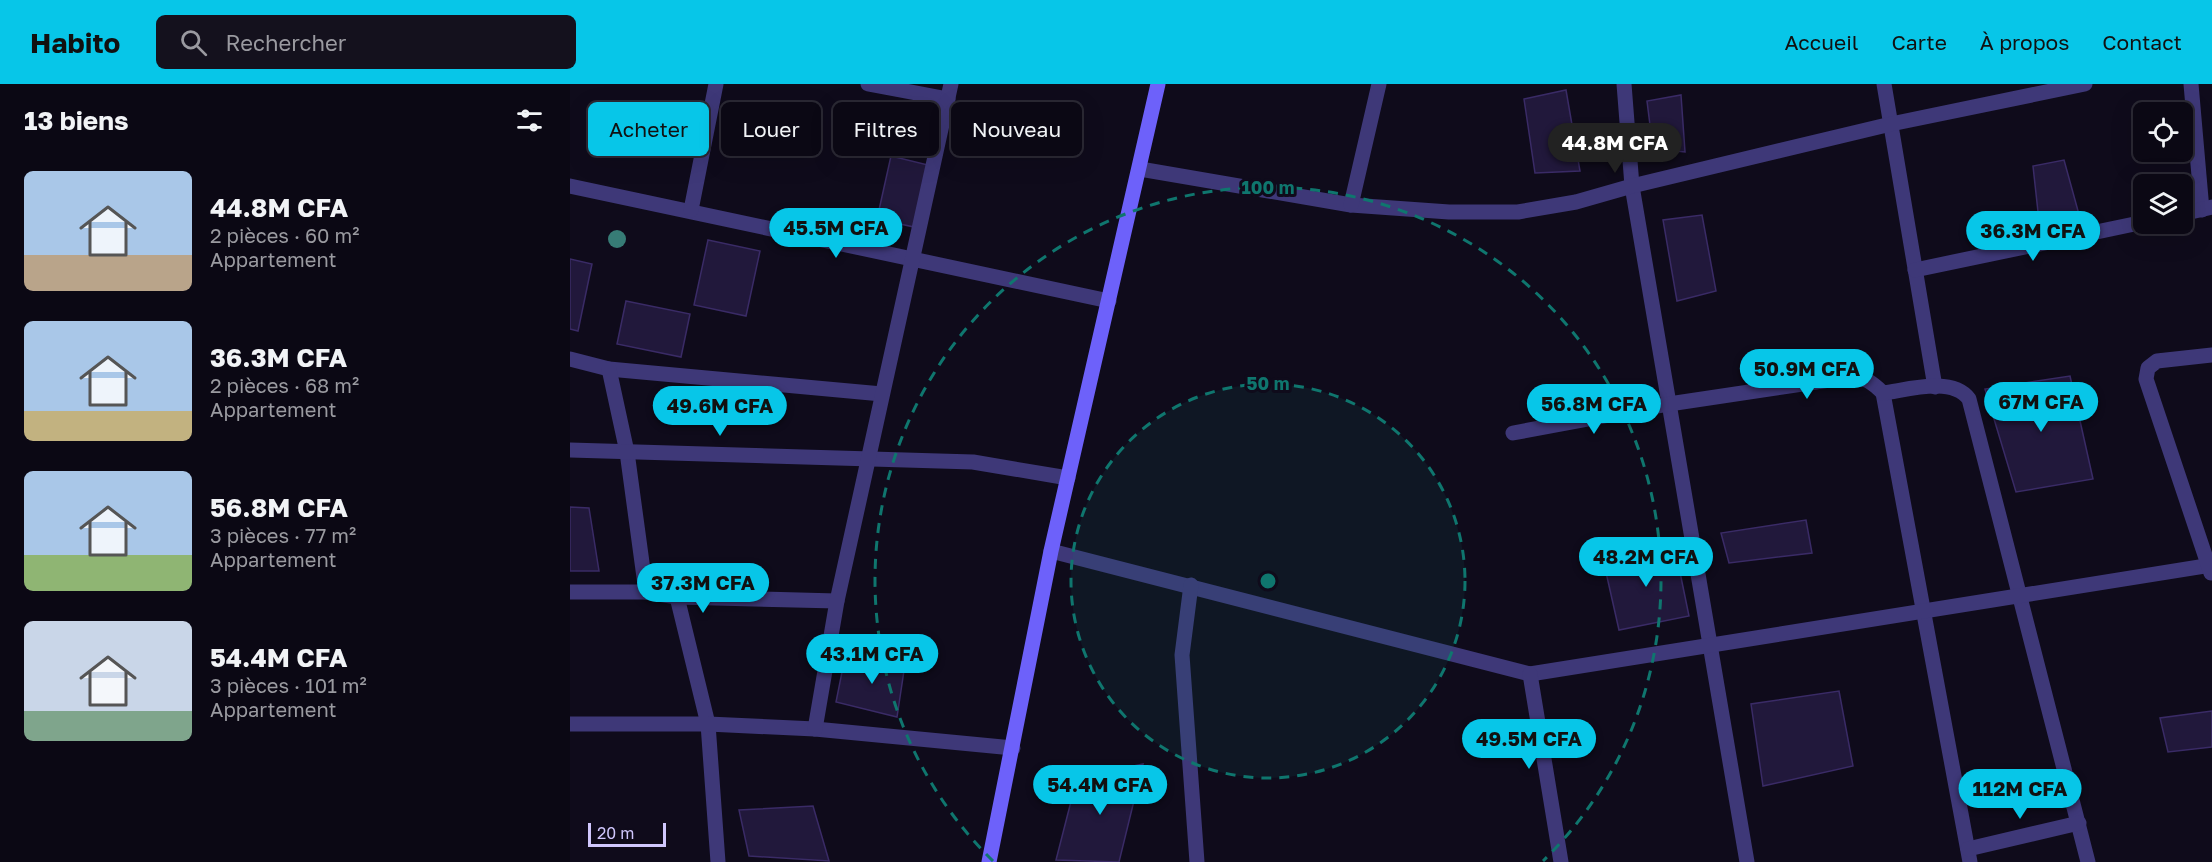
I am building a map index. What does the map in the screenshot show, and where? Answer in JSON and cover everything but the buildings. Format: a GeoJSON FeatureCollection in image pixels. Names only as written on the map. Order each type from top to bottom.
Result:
{"type":"FeatureCollection","features":[{"type":"Feature","properties":{"kind":"street"},"geometry":{"type":"LineString","coordinates":[[691,210],[716,84]]}},
{"type":"Feature","properties":{"kind":"street"},"geometry":{"type":"LineString","coordinates":[[815,729],[837,601],[949,92],[868,84]]}},
{"type":"Feature","properties":{"kind":"street"},"geometry":{"type":"LineString","coordinates":[[990,862],[1051,551],[1158,84]]}},
{"type":"Feature","properties":{"kind":"street"},"geometry":{"type":"LineString","coordinates":[[1351,205],[1379,84]]}},
{"type":"Feature","properties":{"kind":"street"},"geometry":{"type":"LineString","coordinates":[[1624,84],[1632,186],[1748,862]]}},
{"type":"Feature","properties":{"kind":"street"},"geometry":{"type":"LineString","coordinates":[[1884,84],[1935,387]]}},
{"type":"Feature","properties":{"kind":"street"},"geometry":{"type":"LineString","coordinates":[[1140,169],[1351,205],[1449,212],[1518,212],[1576,202],[1632,186],[1891,124],[2085,84]]}},
{"type":"Feature","properties":{"kind":"street"},"geometry":{"type":"LineString","coordinates":[[2191,84],[2207,209]]}},
{"type":"Feature","properties":{"kind":"street"},"geometry":{"type":"LineString","coordinates":[[570,186],[1109,301]]}},
{"type":"Feature","properties":{"kind":"street"},"geometry":{"type":"LineString","coordinates":[[1915,270],[2133,224]]}},
{"type":"Feature","properties":{"kind":"street"},"geometry":{"type":"LineString","coordinates":[[1051,551],[1191,585],[1530,674],[2020,596],[2211,569],[2146,379],[2148,368],[2157,361],[2212,355]]}},
{"type":"Feature","properties":{"kind":"street"},"geometry":{"type":"LineString","coordinates":[[570,359],[609,369],[882,394]]}},
{"type":"Feature","properties":{"kind":"street"},"geometry":{"type":"LineString","coordinates":[[609,369],[627,452],[646,592]]}},
{"type":"Feature","properties":{"kind":"street"},"geometry":{"type":"LineString","coordinates":[[1513,433],[1669,404],[1850,377],[1862,377],[1872,382],[1883,393],[1969,856],[2079,823]]}},
{"type":"Feature","properties":{"kind":"street"},"geometry":{"type":"LineString","coordinates":[[1883,393],[1935,387],[1954,388],[1964,392],[1969,399],[2088,862]]}},
{"type":"Feature","properties":{"kind":"street"},"geometry":{"type":"LineString","coordinates":[[570,450],[868,457],[973,462],[1068,478]]}},
{"type":"Feature","properties":{"kind":"street"},"geometry":{"type":"LineString","coordinates":[[1191,585],[1182,655],[1197,862]]}},
{"type":"Feature","properties":{"kind":"street"},"geometry":{"type":"LineString","coordinates":[[570,592],[646,592],[677,597],[837,601]]}},
{"type":"Feature","properties":{"kind":"street"},"geometry":{"type":"LineString","coordinates":[[677,597],[708,724],[718,862]]}},
{"type":"Feature","properties":{"kind":"street"},"geometry":{"type":"LineString","coordinates":[[1530,674],[1561,862]]}},
{"type":"Feature","properties":{"kind":"street"},"geometry":{"type":"LineString","coordinates":[[570,724],[708,724],[815,729],[1013,748]]}}]}
